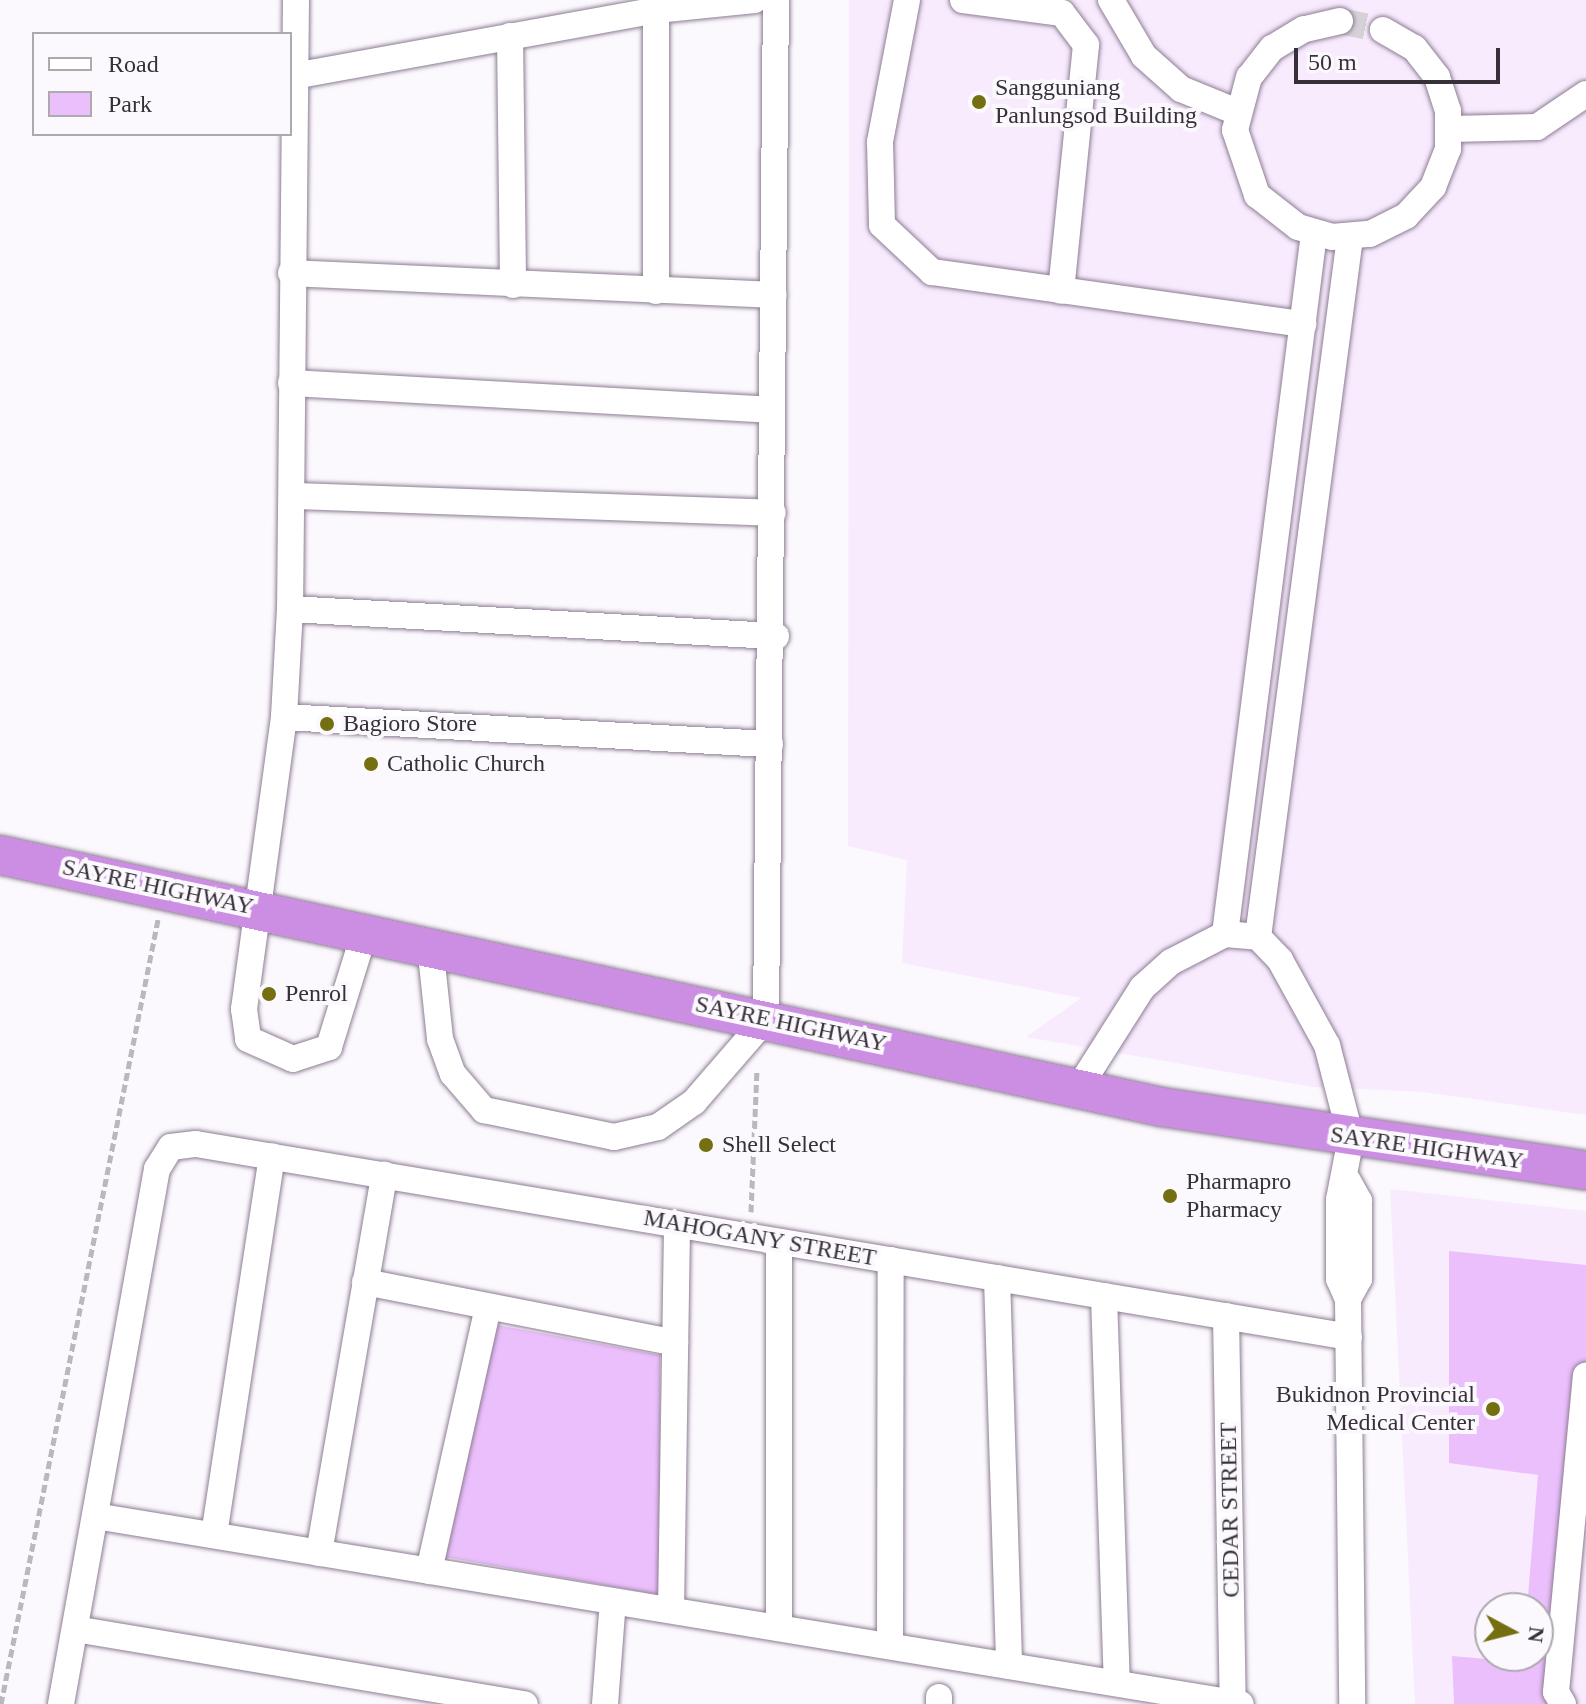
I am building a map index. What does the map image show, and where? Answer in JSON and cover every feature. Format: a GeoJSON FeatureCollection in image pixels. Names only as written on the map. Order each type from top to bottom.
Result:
{"type":"FeatureCollection","features":[{"type":"Feature","properties":{"kind":"highway","name":"SAYRE HIGHWAY"},"geometry":{"type":"LineString","coordinates":[[0,855],[261,908],[1078,1089],[1351,1138],[1586,1170]]}},
{"type":"Feature","properties":{"kind":"street"},"geometry":{"type":"LineString","coordinates":[[296,0],[291,273],[295,496],[290,609],[284,717],[261,908],[244,1009],[248,1039],[293,1059],[329,1047],[365,931]]}},
{"type":"Feature","properties":{"kind":"street"},"geometry":{"type":"LineString","coordinates":[[294,76],[656,10],[754,0]]}},
{"type":"Feature","properties":{"kind":"street"},"geometry":{"type":"LineString","coordinates":[[430,945],[440,1039],[453,1074],[484,1110],[614,1137],[658,1127],[694,1102],[766,1019],[770,744],[776,636],[770,410],[776,0]]}},
{"type":"Feature","properties":{"kind":"street"},"geometry":{"type":"LineString","coordinates":[[907,0],[880,142],[882,225],[932,272],[1303,324]]}},
{"type":"Feature","properties":{"kind":"street"},"geometry":{"type":"LineString","coordinates":[[963,0],[1062,13],[1086,45],[1061,291]]}},
{"type":"Feature","properties":{"kind":"street"},"geometry":{"type":"LineString","coordinates":[[1111,0],[1144,56],[1181,89],[1237,112]]}},
{"type":"Feature","properties":{"kind":"street"},"geometry":{"type":"LineString","coordinates":[[656,10],[656,291]]}},
{"type":"Feature","properties":{"kind":"street"},"geometry":{"type":"LineString","coordinates":[[1340,21],[1304,29],[1272,48],[1249,77],[1237,112],[1237,147],[1257,195],[1314,233],[1350,237],[1389,227],[1421,203],[1442,169],[1450,129],[1432,69],[1383,30]]}},
{"type":"Feature","properties":{"kind":"street"},"geometry":{"type":"LineString","coordinates":[[510,36],[513,285]]}},
{"type":"Feature","properties":{"kind":"street"},"geometry":{"type":"LineString","coordinates":[[1450,129],[1537,127],[1586,94]]}},
{"type":"Feature","properties":{"kind":"street"},"geometry":{"type":"LineString","coordinates":[[1225,934],[1314,233]]}},
{"type":"Feature","properties":{"kind":"street"},"geometry":{"type":"LineString","coordinates":[[1258,937],[1350,237]]}},
{"type":"Feature","properties":{"kind":"street"},"geometry":{"type":"LineString","coordinates":[[291,273],[773,295]]}},
{"type":"Feature","properties":{"kind":"street"},"geometry":{"type":"LineString","coordinates":[[291,383],[770,410]]}},
{"type":"Feature","properties":{"kind":"street"},"geometry":{"type":"LineString","coordinates":[[295,496],[773,513]]}},
{"type":"Feature","properties":{"kind":"street"},"geometry":{"type":"LineString","coordinates":[[290,609],[776,636]]}},
{"type":"Feature","properties":{"kind":"street"},"geometry":{"type":"LineString","coordinates":[[284,717],[770,744]]}},
{"type":"Feature","properties":{"kind":"street"},"geometry":{"type":"LineString","coordinates":[[1078,1089],[1142,988],[1171,962],[1225,934],[1258,937],[1303,991],[1340,1081],[1351,1138],[1348,1181],[1359,1201],[1359,1263],[1348,1299],[1352,1704]]}},
{"type":"Feature","properties":{"kind":"street","name":"MAHOGANY STREET"},"geometry":{"type":"LineString","coordinates":[[95,1516],[157,1169],[171,1147],[196,1144],[272,1156],[1349,1337]]}},
{"type":"Feature","properties":{"kind":"street"},"geometry":{"type":"LineString","coordinates":[[214,1535],[272,1156]]}},
{"type":"Feature","properties":{"kind":"street"},"geometry":{"type":"LineString","coordinates":[[319,1553],[384,1175]]}},
{"type":"Feature","properties":{"kind":"street"},"geometry":{"type":"LineString","coordinates":[[671,1610],[677,1224]]}},
{"type":"Feature","properties":{"kind":"street"},"geometry":{"type":"LineString","coordinates":[[779,1242],[779,1628]]}},
{"type":"Feature","properties":{"kind":"street"},"geometry":{"type":"LineString","coordinates":[[890,1646],[891,1260]]}},
{"type":"Feature","properties":{"kind":"street"},"geometry":{"type":"LineString","coordinates":[[997,1278],[1009,1666]]}},
{"type":"Feature","properties":{"kind":"street"},"geometry":{"type":"LineString","coordinates":[[365,1282],[675,1343]]}},
{"type":"Feature","properties":{"kind":"street"},"geometry":{"type":"LineString","coordinates":[[1104,1296],[1117,1683]]}},
{"type":"Feature","properties":{"kind":"street"},"geometry":{"type":"LineString","coordinates":[[429,1571],[488,1306]]}},
{"type":"Feature","properties":{"kind":"street","name":"CEDAR STREET"},"geometry":{"type":"LineString","coordinates":[[1226,1316],[1237,1703]]}},
{"type":"Feature","properties":{"kind":"street"},"geometry":{"type":"LineString","coordinates":[[1563,1704],[1556,1692],[1586,1375]]}},
{"type":"Feature","properties":{"kind":"street"},"geometry":{"type":"LineString","coordinates":[[61,1704],[95,1516],[1237,1703]]}},
{"type":"Feature","properties":{"kind":"street"},"geometry":{"type":"LineString","coordinates":[[605,1704],[613,1601]]}},
{"type":"Feature","properties":{"kind":"street"},"geometry":{"type":"LineString","coordinates":[[75,1629],[525,1704]]}},
{"type":"Feature","properties":{"kind":"path"},"geometry":{"type":"LineString","coordinates":[[1,1704],[164,888]]}},
{"type":"Feature","properties":{"kind":"path"},"geometry":{"type":"LineString","coordinates":[[751,1237],[753,1093],[766,1019]]}},
{"type":"Feature","properties":{"kind":"shaded area"},"geometry":{"type":"Polygon","coordinates":[[[849,0],[1586,0],[1586,1115],[1424,1092],[1313,1087],[1026,1037],[1081,998],[902,963],[907,860],[848,846],[849,0]]]}},
{"type":"Feature","properties":{"kind":"shaded area","name":"Bukidnon Provincial Medical Center"},"geometry":{"type":"Polygon","coordinates":[[[1390,1189],[1586,1211],[1586,1704],[1415,1704],[1390,1189]]]}},
{"type":"Feature","properties":{"kind":"green space"},"geometry":{"type":"Polygon","coordinates":[[[1449,1251],[1586,1265],[1586,1360],[1554,1650],[1554,1592],[1528,1592],[1538,1475],[1449,1463],[1449,1251]]]}},
{"type":"Feature","properties":{"kind":"green space"},"geometry":{"type":"Polygon","coordinates":[[[497,1325],[660,1355],[660,1595],[445,1557],[497,1325]]]}},
{"type":"Feature","properties":{"kind":"green space"},"geometry":{"type":"Polygon","coordinates":[[[1452,1656],[1474,1658],[1474,1672],[1552,1672],[1548,1704],[1454,1704],[1452,1656]]]}},
{"type":"Feature","properties":{"kind":"tunnel"},"geometry":{"type":"LineString","coordinates":[[1340,21],[1383,30]]}},
{"type":"Feature","properties":{"kind":"place","name":"Sangguniang Panlungsod Building"},"geometry":{"type":"Point","coordinates":[979,102]}},
{"type":"Feature","properties":{"kind":"place","name":"Bagioro Store"},"geometry":{"type":"Point","coordinates":[327,724]}},
{"type":"Feature","properties":{"kind":"place","name":"Catholic Church"},"geometry":{"type":"Point","coordinates":[371,764]}},
{"type":"Feature","properties":{"kind":"place","name":"Penrol"},"geometry":{"type":"Point","coordinates":[269,994]}},
{"type":"Feature","properties":{"kind":"place","name":"Shell Select"},"geometry":{"type":"Point","coordinates":[706,1145]}},
{"type":"Feature","properties":{"kind":"place","name":"Pharmapro Pharmacy"},"geometry":{"type":"Point","coordinates":[1170,1196]}},
{"type":"Feature","properties":{"kind":"place","name":"Bukidnon Provincial Medical Center"},"geometry":{"type":"Point","coordinates":[1493,1409]}}]}
